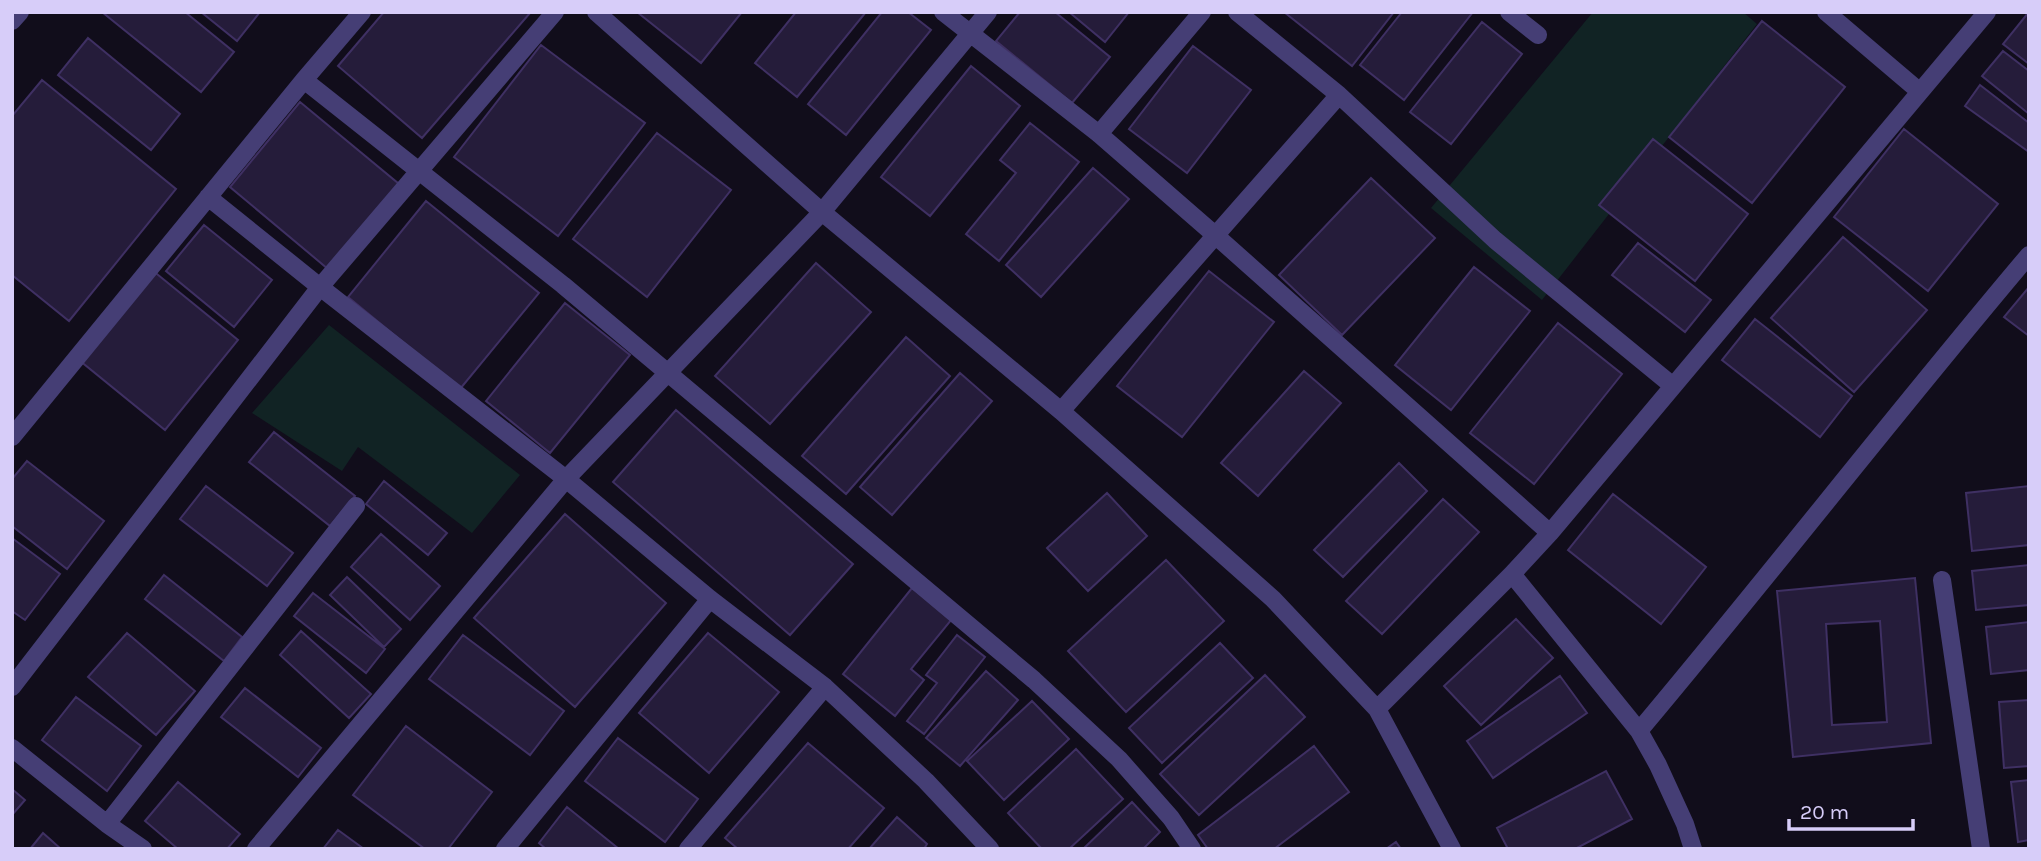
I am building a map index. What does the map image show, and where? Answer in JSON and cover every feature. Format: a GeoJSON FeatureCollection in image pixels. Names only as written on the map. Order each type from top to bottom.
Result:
{"type":"FeatureCollection","features":[{"type":"Feature","properties":{"kind":"street"},"geometry":{"type":"LineString","coordinates":[[12,21],[20,12]]}},
{"type":"Feature","properties":{"kind":"street"},"geometry":{"type":"LineString","coordinates":[[12,437],[303,80],[362,12]]}},
{"type":"Feature","properties":{"kind":"street"},"geometry":{"type":"LineString","coordinates":[[12,687],[320,287],[555,12]]}},
{"type":"Feature","properties":{"kind":"street"},"geometry":{"type":"LineString","coordinates":[[596,12],[822,212],[1060,411],[1273,599],[1377,709],[1452,849]]}},
{"type":"Feature","properties":{"kind":"street"},"geometry":{"type":"LineString","coordinates":[[943,12],[1099,134],[1550,533]]}},
{"type":"Feature","properties":{"kind":"street"},"geometry":{"type":"LineString","coordinates":[[256,849],[566,479],[822,212],[988,12]]}},
{"type":"Feature","properties":{"kind":"street"},"geometry":{"type":"LineString","coordinates":[[1099,134],[1202,12]]}},
{"type":"Feature","properties":{"kind":"street"},"geometry":{"type":"LineString","coordinates":[[1237,12],[1339,95],[1495,240],[1673,386]]}},
{"type":"Feature","properties":{"kind":"street"},"geometry":{"type":"LineString","coordinates":[[1509,12],[1538,35]]}},
{"type":"Feature","properties":{"kind":"street"},"geometry":{"type":"LineString","coordinates":[[1826,12],[1919,91]]}},
{"type":"Feature","properties":{"kind":"street"},"geometry":{"type":"LineString","coordinates":[[1377,709],[1550,533],[1987,12]]}},
{"type":"Feature","properties":{"kind":"street"},"geometry":{"type":"LineString","coordinates":[[303,80],[563,285],[1034,680],[1119,759],[1171,818],[1192,849]]}},
{"type":"Feature","properties":{"kind":"street"},"geometry":{"type":"LineString","coordinates":[[1060,411],[1339,95]]}},
{"type":"Feature","properties":{"kind":"street"},"geometry":{"type":"LineString","coordinates":[[208,197],[825,687],[926,782],[990,849]]}},
{"type":"Feature","properties":{"kind":"street"},"geometry":{"type":"LineString","coordinates":[[1639,731],[1743,607],[1947,351],[2029,255]]}},
{"type":"Feature","properties":{"kind":"street"},"geometry":{"type":"LineString","coordinates":[[107,824],[356,506]]}},
{"type":"Feature","properties":{"kind":"street"},"geometry":{"type":"LineString","coordinates":[[1512,574],[1639,731],[1658,765],[1685,824],[1693,849]]}},
{"type":"Feature","properties":{"kind":"street"},"geometry":{"type":"LineString","coordinates":[[1942,580],[1981,849]]}},
{"type":"Feature","properties":{"kind":"street"},"geometry":{"type":"LineString","coordinates":[[505,849],[710,598]]}},
{"type":"Feature","properties":{"kind":"street"},"geometry":{"type":"LineString","coordinates":[[688,849],[825,687]]}},
{"type":"Feature","properties":{"kind":"street"},"geometry":{"type":"LineString","coordinates":[[12,748],[107,824],[143,849]]}},
{"type":"Feature","properties":{"kind":"shaded area"},"geometry":{"type":"Polygon","coordinates":[[[1593,12],[1743,12],[1757,24],[1542,300],[1431,208],[1593,12]]]}},
{"type":"Feature","properties":{"kind":"shaded area"},"geometry":{"type":"Polygon","coordinates":[[[329,325],[520,475],[472,533],[358,447],[342,471],[252,413],[329,325]]]}},
{"type":"Feature","properties":{"kind":"building"},"geometry":{"type":"Polygon","coordinates":[[[102,12],[185,12],[234,52],[201,92],[102,12]]]}},
{"type":"Feature","properties":{"kind":"building"},"geometry":{"type":"Polygon","coordinates":[[[201,12],[260,12],[237,41],[201,12]]]}},
{"type":"Feature","properties":{"kind":"building"},"geometry":{"type":"Polygon","coordinates":[[[384,12],[530,13],[422,138],[338,66],[384,12]]]}},
{"type":"Feature","properties":{"kind":"building"},"geometry":{"type":"Polygon","coordinates":[[[637,12],[742,12],[701,63],[637,12]]]}},
{"type":"Feature","properties":{"kind":"building"},"geometry":{"type":"Polygon","coordinates":[[[796,12],[866,12],[797,97],[755,63],[796,12]]]}},
{"type":"Feature","properties":{"kind":"building"},"geometry":{"type":"Polygon","coordinates":[[[882,12],[908,12],[931,30],[846,135],[808,104],[882,12]]]}},
{"type":"Feature","properties":{"kind":"building"},"geometry":{"type":"Polygon","coordinates":[[[1020,12],[1055,12],[1110,57],[1072,103],[996,41],[1020,12]]]}},
{"type":"Feature","properties":{"kind":"building"},"geometry":{"type":"Polygon","coordinates":[[[1069,12],[1129,12],[1105,42],[1069,12]]]}},
{"type":"Feature","properties":{"kind":"building"},"geometry":{"type":"Polygon","coordinates":[[[1284,12],[1394,12],[1352,66],[1284,12]]]}},
{"type":"Feature","properties":{"kind":"building"},"geometry":{"type":"Polygon","coordinates":[[[1402,12],[1473,12],[1404,100],[1360,65],[1402,12]]]}},
{"type":"Feature","properties":{"kind":"building"},"geometry":{"type":"Polygon","coordinates":[[[2029,13],[2029,64],[2003,44],[2029,13]]]}},
{"type":"Feature","properties":{"kind":"building"},"geometry":{"type":"Polygon","coordinates":[[[1762,21],[1845,87],[1752,203],[1669,137],[1762,21]]]}},
{"type":"Feature","properties":{"kind":"building"},"geometry":{"type":"Polygon","coordinates":[[[1482,22],[1522,54],[1451,144],[1410,112],[1482,22]]]}},
{"type":"Feature","properties":{"kind":"building"},"geometry":{"type":"Polygon","coordinates":[[[88,38],[180,114],[151,150],[58,75],[88,38]]]}},
{"type":"Feature","properties":{"kind":"building"},"geometry":{"type":"Polygon","coordinates":[[[541,45],[645,123],[558,236],[454,157],[541,45]]]}},
{"type":"Feature","properties":{"kind":"building"},"geometry":{"type":"Polygon","coordinates":[[[1193,46],[1251,90],[1187,173],[1129,129],[1193,46]]]}},
{"type":"Feature","properties":{"kind":"building"},"geometry":{"type":"Polygon","coordinates":[[[2003,51],[2029,71],[2029,114],[1982,76],[2003,51]]]}},
{"type":"Feature","properties":{"kind":"building"},"geometry":{"type":"Polygon","coordinates":[[[971,66],[1020,106],[930,216],[881,177],[971,66]]]}},
{"type":"Feature","properties":{"kind":"building"},"geometry":{"type":"Polygon","coordinates":[[[42,80],[176,189],[69,321],[12,275],[12,116],[42,80]]]}},
{"type":"Feature","properties":{"kind":"building"},"geometry":{"type":"Polygon","coordinates":[[[1980,85],[2029,123],[2029,152],[1965,106],[1980,85]]]}},
{"type":"Feature","properties":{"kind":"building"},"geometry":{"type":"Polygon","coordinates":[[[300,102],[399,184],[328,269],[230,187],[300,102]]]}},
{"type":"Feature","properties":{"kind":"building"},"geometry":{"type":"Polygon","coordinates":[[[1030,123],[1079,162],[999,261],[966,234],[1016,173],[1000,160],[1030,123]]]}},
{"type":"Feature","properties":{"kind":"building"},"geometry":{"type":"Polygon","coordinates":[[[1904,129],[1998,204],[1928,291],[1834,217],[1904,129]]]}},
{"type":"Feature","properties":{"kind":"building"},"geometry":{"type":"Polygon","coordinates":[[[657,133],[731,190],[647,297],[573,239],[657,133]]]}},
{"type":"Feature","properties":{"kind":"building"},"geometry":{"type":"Polygon","coordinates":[[[1653,139],[1748,214],[1695,281],[1599,205],[1653,139]]]}},
{"type":"Feature","properties":{"kind":"building"},"geometry":{"type":"Polygon","coordinates":[[[1093,168],[1129,199],[1041,297],[1006,265],[1093,168]]]}},
{"type":"Feature","properties":{"kind":"building"},"geometry":{"type":"Polygon","coordinates":[[[1371,178],[1435,238],[1342,335],[1279,275],[1371,178]]]}},
{"type":"Feature","properties":{"kind":"building"},"geometry":{"type":"Polygon","coordinates":[[[426,201],[539,293],[460,389],[348,297],[426,201]]]}},
{"type":"Feature","properties":{"kind":"building"},"geometry":{"type":"Polygon","coordinates":[[[204,225],[272,280],[234,327],[166,271],[204,225]]]}},
{"type":"Feature","properties":{"kind":"building"},"geometry":{"type":"Polygon","coordinates":[[[1843,237],[1927,310],[1854,392],[1771,318],[1843,237]]]}},
{"type":"Feature","properties":{"kind":"building"},"geometry":{"type":"Polygon","coordinates":[[[1638,243],[1711,300],[1685,332],[1612,275],[1638,243]]]}},
{"type":"Feature","properties":{"kind":"building"},"geometry":{"type":"Polygon","coordinates":[[[816,263],[871,312],[770,424],[715,376],[816,263]]]}},
{"type":"Feature","properties":{"kind":"building"},"geometry":{"type":"Polygon","coordinates":[[[1474,267],[1530,311],[1451,410],[1395,365],[1474,267]]]}},
{"type":"Feature","properties":{"kind":"building"},"geometry":{"type":"Polygon","coordinates":[[[152,270],[238,340],[165,430],[79,360],[152,270]]]}},
{"type":"Feature","properties":{"kind":"building"},"geometry":{"type":"Polygon","coordinates":[[[1209,271],[1274,322],[1182,437],[1117,386],[1209,271]]]}},
{"type":"Feature","properties":{"kind":"building"},"geometry":{"type":"Polygon","coordinates":[[[2029,287],[2029,336],[2004,317],[2029,287]]]}},
{"type":"Feature","properties":{"kind":"building"},"geometry":{"type":"Polygon","coordinates":[[[565,303],[630,355],[550,453],[486,401],[565,303]]]}},
{"type":"Feature","properties":{"kind":"building"},"geometry":{"type":"Polygon","coordinates":[[[1755,319],[1852,396],[1820,437],[1722,360],[1755,319]]]}},
{"type":"Feature","properties":{"kind":"building"},"geometry":{"type":"Polygon","coordinates":[[[1558,323],[1622,374],[1534,484],[1470,433],[1558,323]]]}},
{"type":"Feature","properties":{"kind":"building"},"geometry":{"type":"Polygon","coordinates":[[[906,337],[950,376],[846,494],[802,456],[906,337]]]}},
{"type":"Feature","properties":{"kind":"building"},"geometry":{"type":"Polygon","coordinates":[[[1304,371],[1341,403],[1258,496],[1221,463],[1304,371]]]}},
{"type":"Feature","properties":{"kind":"building"},"geometry":{"type":"Polygon","coordinates":[[[960,373],[992,401],[892,515],[860,487],[960,373]]]}},
{"type":"Feature","properties":{"kind":"building"},"geometry":{"type":"Polygon","coordinates":[[[676,410],[853,564],[790,635],[613,482],[676,410]]]}},
{"type":"Feature","properties":{"kind":"building"},"geometry":{"type":"Polygon","coordinates":[[[274,432],[355,496],[330,526],[249,462],[274,432]]]}},
{"type":"Feature","properties":{"kind":"building"},"geometry":{"type":"Polygon","coordinates":[[[27,461],[104,521],[67,569],[12,526],[12,479],[27,461]]]}},
{"type":"Feature","properties":{"kind":"building"},"geometry":{"type":"Polygon","coordinates":[[[1399,463],[1427,491],[1343,577],[1314,550],[1399,463]]]}},
{"type":"Feature","properties":{"kind":"building"},"geometry":{"type":"Polygon","coordinates":[[[384,481],[447,533],[428,555],[366,504],[384,481]]]}},
{"type":"Feature","properties":{"kind":"building"},"geometry":{"type":"Polygon","coordinates":[[[206,486],[293,553],[267,586],[180,519],[206,486]]]}},
{"type":"Feature","properties":{"kind":"building"},"geometry":{"type":"Polygon","coordinates":[[[2029,486],[2029,545],[1972,551],[1966,493],[2029,486]]]}},
{"type":"Feature","properties":{"kind":"building"},"geometry":{"type":"Polygon","coordinates":[[[1107,493],[1147,536],[1088,591],[1047,548],[1107,493]]]}},
{"type":"Feature","properties":{"kind":"building"},"geometry":{"type":"Polygon","coordinates":[[[1613,494],[1706,567],[1661,624],[1568,550],[1613,494]]]}},
{"type":"Feature","properties":{"kind":"building"},"geometry":{"type":"Polygon","coordinates":[[[1443,499],[1479,532],[1382,634],[1346,601],[1443,499]]]}},
{"type":"Feature","properties":{"kind":"building"},"geometry":{"type":"Polygon","coordinates":[[[565,514],[666,603],[575,707],[474,618],[565,514]]]}},
{"type":"Feature","properties":{"kind":"building"},"geometry":{"type":"Polygon","coordinates":[[[381,534],[440,586],[410,620],[351,567],[381,534]]]}},
{"type":"Feature","properties":{"kind":"building"},"geometry":{"type":"Polygon","coordinates":[[[12,538],[60,574],[25,620],[12,611],[12,538]]]}},
{"type":"Feature","properties":{"kind":"building"},"geometry":{"type":"Polygon","coordinates":[[[1166,560],[1224,621],[1126,712],[1068,651],[1166,560]]]}},
{"type":"Feature","properties":{"kind":"building"},"geometry":{"type":"Polygon","coordinates":[[[2029,565],[2029,605],[1976,610],[1972,571],[2029,565]]]}},
{"type":"Feature","properties":{"kind":"building"},"geometry":{"type":"Polygon","coordinates":[[[164,575],[242,637],[224,661],[145,599],[164,575]]]}},
{"type":"Feature","properties":{"kind":"building"},"geometry":{"type":"Polygon","coordinates":[[[347,577],[401,629],[384,647],[330,595],[347,577]]]}},
{"type":"Feature","properties":{"kind":"building"},"geometry":{"type":"Polygon","coordinates":[[[1915,578],[1931,743],[1793,757],[1777,591],[1915,578]],[[1880,621],[1826,624],[1832,725],[1887,722],[1880,621]]]}},
{"type":"Feature","properties":{"kind":"building"},"geometry":{"type":"Polygon","coordinates":[[[912,588],[952,619],[911,669],[924,680],[895,716],[843,674],[912,588]]]}},
{"type":"Feature","properties":{"kind":"building"},"geometry":{"type":"Polygon","coordinates":[[[313,593],[385,649],[366,673],[294,616],[313,593]]]}},
{"type":"Feature","properties":{"kind":"building"},"geometry":{"type":"Polygon","coordinates":[[[1516,619],[1553,658],[1481,725],[1444,686],[1516,619]]]}},
{"type":"Feature","properties":{"kind":"building"},"geometry":{"type":"Polygon","coordinates":[[[2029,622],[2029,670],[1991,674],[1986,627],[2029,622]]]}},
{"type":"Feature","properties":{"kind":"building"},"geometry":{"type":"Polygon","coordinates":[[[301,631],[371,694],[349,718],[280,655],[301,631]]]}},
{"type":"Feature","properties":{"kind":"building"},"geometry":{"type":"Polygon","coordinates":[[[127,633],[195,691],[156,735],[88,677],[127,633]]]}},
{"type":"Feature","properties":{"kind":"building"},"geometry":{"type":"Polygon","coordinates":[[[708,633],[779,692],[709,773],[639,713],[708,633]]]}},
{"type":"Feature","properties":{"kind":"building"},"geometry":{"type":"Polygon","coordinates":[[[463,635],[564,711],[530,755],[429,679],[463,635]]]}},
{"type":"Feature","properties":{"kind":"building"},"geometry":{"type":"Polygon","coordinates":[[[957,635],[985,657],[924,734],[907,721],[937,683],[926,675],[957,635]]]}},
{"type":"Feature","properties":{"kind":"building"},"geometry":{"type":"Polygon","coordinates":[[[1220,643],[1253,678],[1162,763],[1129,728],[1220,643]]]}},
{"type":"Feature","properties":{"kind":"building"},"geometry":{"type":"Polygon","coordinates":[[[986,671],[1018,700],[960,766],[926,738],[986,671]]]}},
{"type":"Feature","properties":{"kind":"building"},"geometry":{"type":"Polygon","coordinates":[[[1265,675],[1305,717],[1199,815],[1160,774],[1265,675]]]}},
{"type":"Feature","properties":{"kind":"building"},"geometry":{"type":"Polygon","coordinates":[[[1560,676],[1587,713],[1493,778],[1467,741],[1560,676]]]}},
{"type":"Feature","properties":{"kind":"building"},"geometry":{"type":"Polygon","coordinates":[[[245,688],[321,748],[298,777],[221,717],[245,688]]]}},
{"type":"Feature","properties":{"kind":"building"},"geometry":{"type":"Polygon","coordinates":[[[76,697],[141,746],[107,791],[42,740],[76,697]]]}},
{"type":"Feature","properties":{"kind":"building"},"geometry":{"type":"Polygon","coordinates":[[[2029,700],[2029,766],[2004,768],[1999,702],[2029,700]]]}},
{"type":"Feature","properties":{"kind":"building"},"geometry":{"type":"Polygon","coordinates":[[[1032,701],[1069,739],[1004,800],[967,761],[1032,701]]]}},
{"type":"Feature","properties":{"kind":"building"},"geometry":{"type":"Polygon","coordinates":[[[406,726],[492,792],[448,849],[425,849],[353,795],[406,726]]]}},
{"type":"Feature","properties":{"kind":"building"},"geometry":{"type":"Polygon","coordinates":[[[618,738],[698,799],[665,842],[585,781],[618,738]]]}},
{"type":"Feature","properties":{"kind":"building"},"geometry":{"type":"Polygon","coordinates":[[[808,743],[884,808],[848,849],[738,849],[725,838],[808,743]]]}},
{"type":"Feature","properties":{"kind":"building"},"geometry":{"type":"Polygon","coordinates":[[[1314,746],[1349,792],[1274,849],[1208,849],[1198,835],[1314,746]]]}},
{"type":"Feature","properties":{"kind":"building"},"geometry":{"type":"Polygon","coordinates":[[[1076,749],[1123,799],[1069,849],[1042,849],[1008,813],[1076,749]]]}},
{"type":"Feature","properties":{"kind":"building"},"geometry":{"type":"Polygon","coordinates":[[[1606,771],[1632,819],[1575,849],[1508,849],[1497,828],[1606,771]]]}},
{"type":"Feature","properties":{"kind":"building"},"geometry":{"type":"Polygon","coordinates":[[[2029,780],[2029,840],[2018,842],[2011,782],[2029,780]]]}},
{"type":"Feature","properties":{"kind":"building"},"geometry":{"type":"Polygon","coordinates":[[[178,782],[240,834],[227,849],[178,849],[145,821],[178,782]]]}},
{"type":"Feature","properties":{"kind":"building"},"geometry":{"type":"Polygon","coordinates":[[[12,789],[25,800],[12,815],[12,789]]]}},
{"type":"Feature","properties":{"kind":"building"},"geometry":{"type":"Polygon","coordinates":[[[1132,802],[1160,832],[1143,849],[1083,849],[1132,802]]]}},
{"type":"Feature","properties":{"kind":"building"},"geometry":{"type":"Polygon","coordinates":[[[567,807],[619,849],[546,849],[539,843],[567,807]]]}},
{"type":"Feature","properties":{"kind":"building"},"geometry":{"type":"Polygon","coordinates":[[[897,817],[927,844],[924,849],[869,849],[897,817]]]}},
{"type":"Feature","properties":{"kind":"building"},"geometry":{"type":"Polygon","coordinates":[[[338,830],[364,849],[323,849],[338,830]]]}},
{"type":"Feature","properties":{"kind":"building"},"geometry":{"type":"Polygon","coordinates":[[[43,833],[61,849],[30,849],[43,833]]]}},
{"type":"Feature","properties":{"kind":"building"},"geometry":{"type":"Polygon","coordinates":[[[1396,842],[1401,849],[1386,849],[1396,842]]]}}]}
